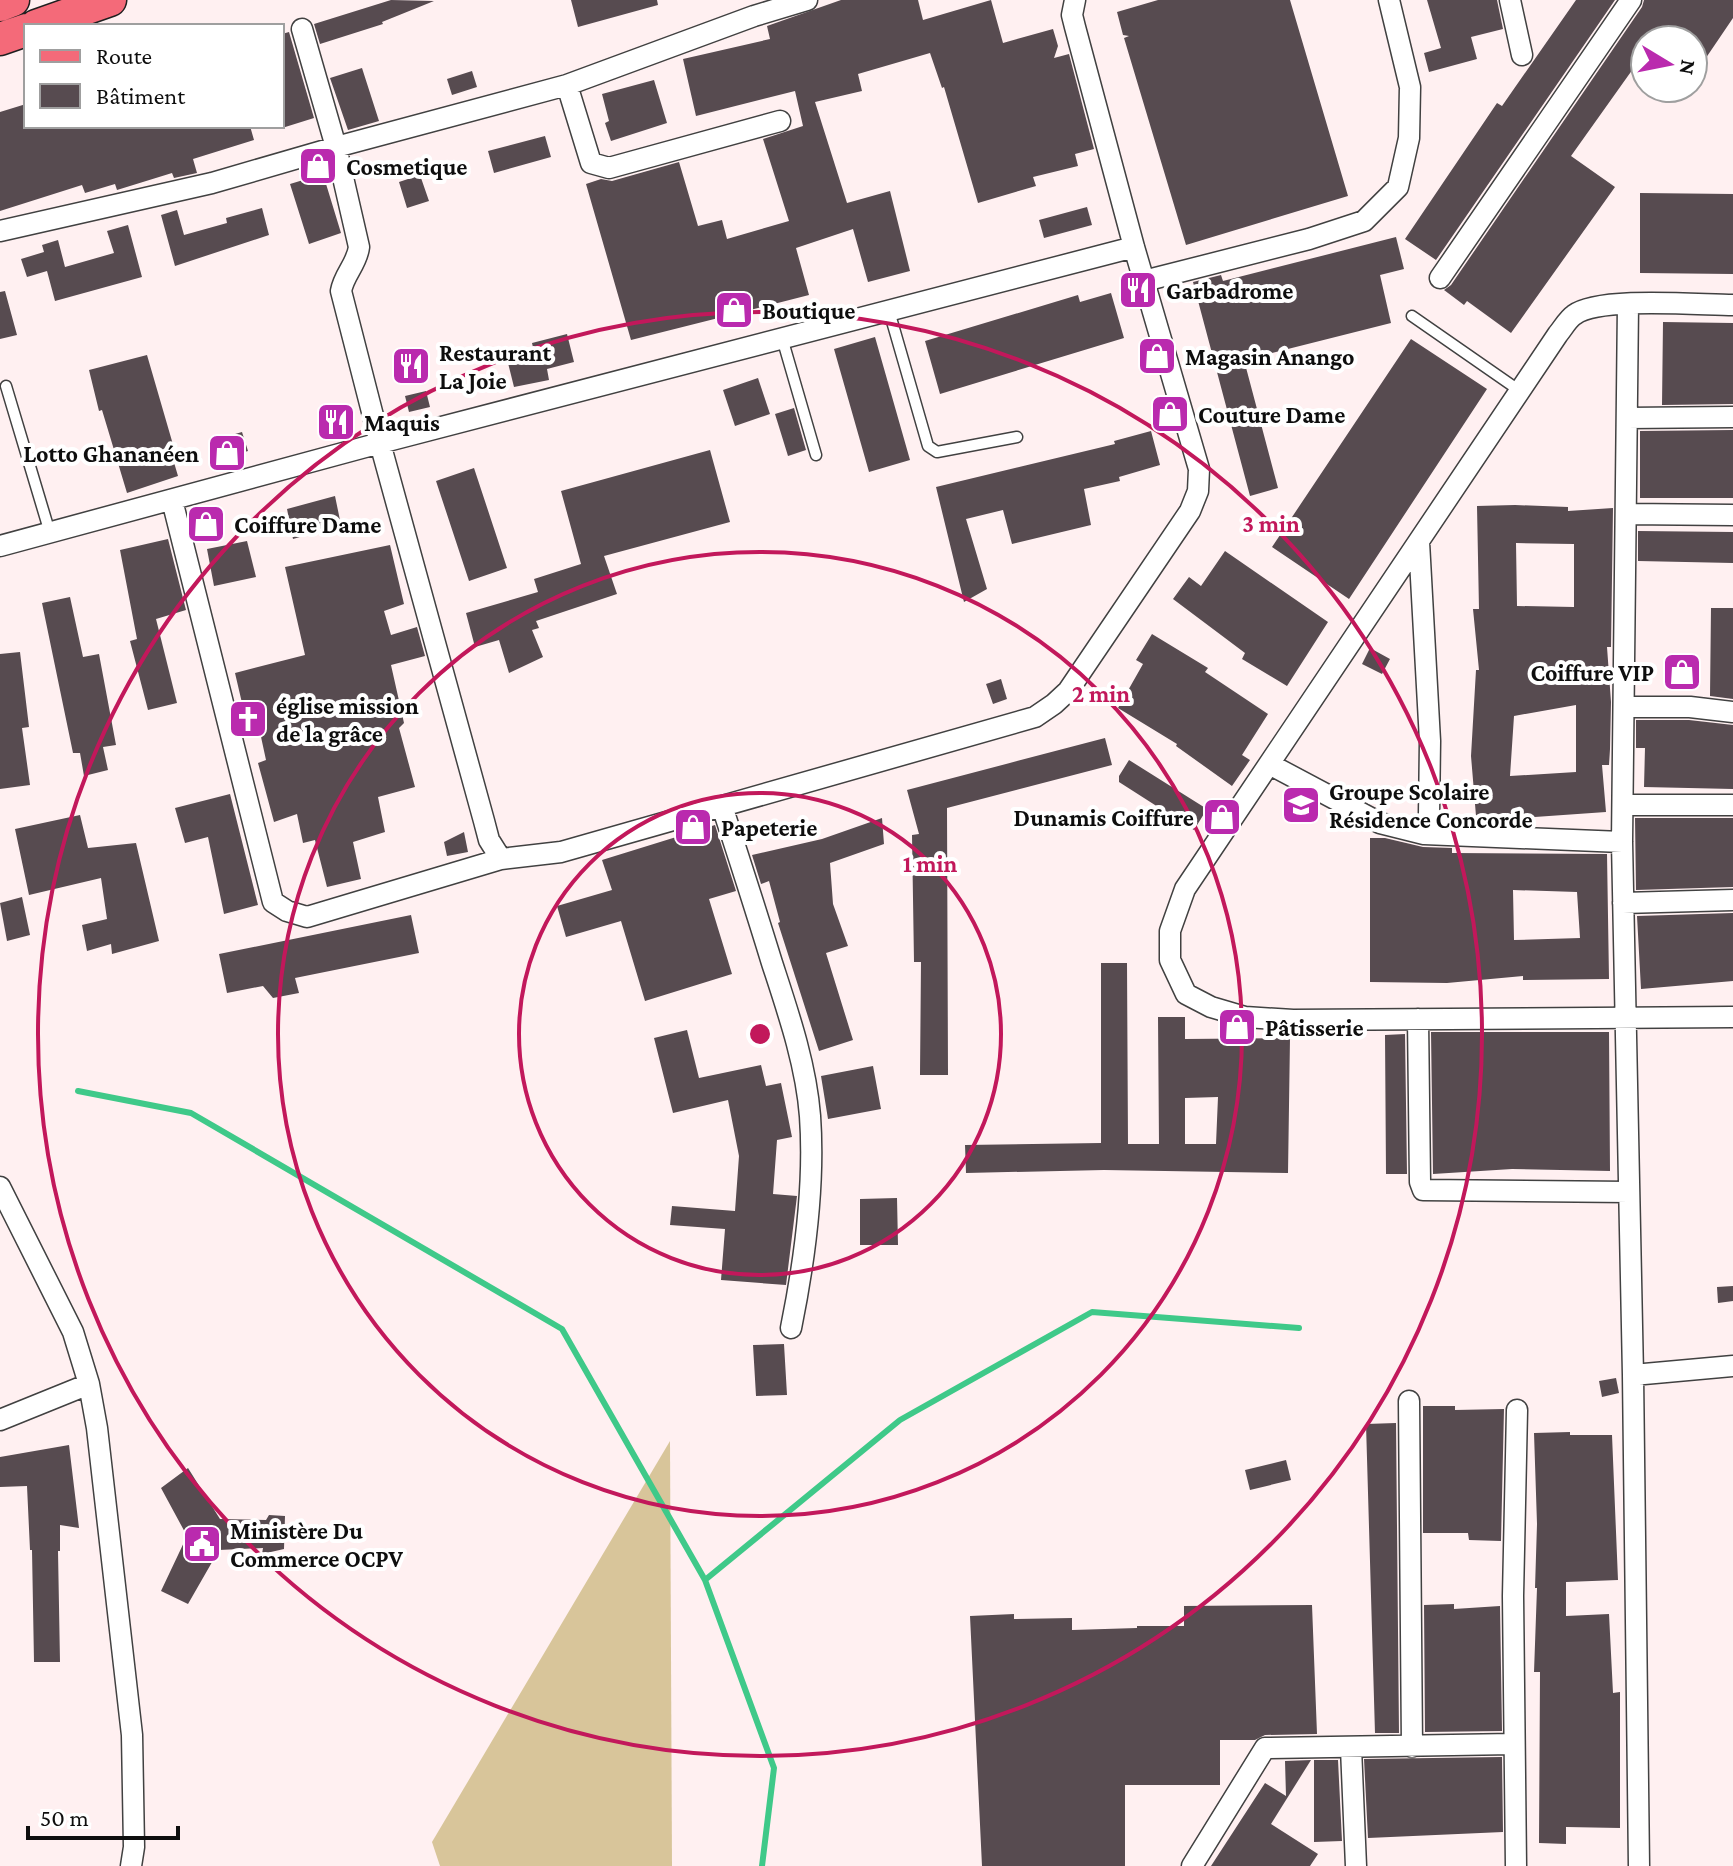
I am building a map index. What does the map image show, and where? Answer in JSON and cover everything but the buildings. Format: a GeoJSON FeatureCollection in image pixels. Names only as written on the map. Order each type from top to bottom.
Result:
{"type":"FeatureCollection","features":[{"type":"Feature","properties":{"kind":"main road"},"geometry":{"type":"LineString","coordinates":[[0,5],[13,0]]}},
{"type":"Feature","properties":{"kind":"main road"},"geometry":{"type":"LineString","coordinates":[[42,24],[110,0]]}},
{"type":"Feature","properties":{"kind":"main road"},"geometry":{"type":"LineString","coordinates":[[0,39],[24,31]]}},
{"type":"Feature","properties":{"kind":"street"},"geometry":{"type":"LineString","coordinates":[[0,231],[212,183],[567,85],[754,16],[807,0]]}},
{"type":"Feature","properties":{"kind":"street"},"geometry":{"type":"LineString","coordinates":[[172,500],[273,902],[287,911],[307,917],[501,859],[561,852],[1035,717],[1068,691],[1190,511],[1198,491],[1199,469],[1134,247],[1072,15],[1075,0]]}},
{"type":"Feature","properties":{"kind":"street"},"geometry":{"type":"LineString","coordinates":[[1144,281],[1309,239],[1364,221],[1398,187],[1409,138],[1410,87],[1389,0]]}},
{"type":"Feature","properties":{"kind":"street"},"geometry":{"type":"LineString","coordinates":[[1510,0],[1522,55]]}},
{"type":"Feature","properties":{"kind":"street"},"geometry":{"type":"LineString","coordinates":[[1440,278],[1631,0]]}},
{"type":"Feature","properties":{"kind":"street"},"geometry":{"type":"LineString","coordinates":[[302,29],[336,147],[359,247],[358,259],[343,281],[341,291],[489,840],[501,859]]}},
{"type":"Feature","properties":{"kind":"street"},"geometry":{"type":"LineString","coordinates":[[567,85],[591,163],[609,168],[780,121]]}},
{"type":"Feature","properties":{"kind":"street"},"geometry":{"type":"LineString","coordinates":[[0,546],[380,443],[1134,247]]}},
{"type":"Feature","properties":{"kind":"street"},"geometry":{"type":"LineString","coordinates":[[1733,305],[1628,304],[1575,313],[1185,889],[1170,931],[1170,960],[1186,994],[1211,1007],[1245,1017],[1293,1020],[1733,1017]]}},
{"type":"Feature","properties":{"kind":"street"},"geometry":{"type":"LineString","coordinates":[[1628,304],[1622,842],[1633,1375],[1638,1866]]}},
{"type":"Feature","properties":{"kind":"street"},"geometry":{"type":"LineString","coordinates":[[1627,418],[1733,417]]}},
{"type":"Feature","properties":{"kind":"street"},"geometry":{"type":"LineString","coordinates":[[1626,514],[1733,515]]}},
{"type":"Feature","properties":{"kind":"street"},"geometry":{"type":"LineString","coordinates":[[1419,542],[1430,741],[1429,815],[1424,834]]}},
{"type":"Feature","properties":{"kind":"street"},"geometry":{"type":"LineString","coordinates":[[1624,707],[1690,707],[1733,712]]}},
{"type":"Feature","properties":{"kind":"street"},"geometry":{"type":"LineString","coordinates":[[1269,764],[1380,823],[1424,834],[1622,842]]}},
{"type":"Feature","properties":{"kind":"street"},"geometry":{"type":"LineString","coordinates":[[1623,805],[1733,805]]}},
{"type":"Feature","properties":{"kind":"street"},"geometry":{"type":"LineString","coordinates":[[722,806],[790,1019],[810,1115],[811,1166],[807,1216],[799,1290],[791,1328]]}},
{"type":"Feature","properties":{"kind":"street"},"geometry":{"type":"LineString","coordinates":[[1623,903],[1733,900]]}},
{"type":"Feature","properties":{"kind":"street"},"geometry":{"type":"LineString","coordinates":[[1418,1019],[1420,1182],[1423,1190],[1629,1192]]}},
{"type":"Feature","properties":{"kind":"street"},"geometry":{"type":"LineString","coordinates":[[0,1187],[73,1332],[89,1384],[97,1428],[132,1735],[134,1847],[131,1866]]}},
{"type":"Feature","properties":{"kind":"street"},"geometry":{"type":"LineString","coordinates":[[1633,1375],[1733,1366]]}},
{"type":"Feature","properties":{"kind":"street"},"geometry":{"type":"LineString","coordinates":[[0,1420],[89,1384]]}},
{"type":"Feature","properties":{"kind":"street"},"geometry":{"type":"LineString","coordinates":[[1409,1401],[1412,1747]]}},
{"type":"Feature","properties":{"kind":"street"},"geometry":{"type":"LineString","coordinates":[[1516,1866],[1513,1596],[1517,1410]]}},
{"type":"Feature","properties":{"kind":"street"},"geometry":{"type":"LineString","coordinates":[[1192,1866],[1265,1748],[1513,1744]]}},
{"type":"Feature","properties":{"kind":"street"},"geometry":{"type":"LineString","coordinates":[[1351,1748],[1356,1866]]}},
{"type":"Feature","properties":{"kind":"lane"},"geometry":{"type":"LineString","coordinates":[[889,311],[928,446],[937,452],[1017,437]]}},
{"type":"Feature","properties":{"kind":"lane"},"geometry":{"type":"LineString","coordinates":[[1412,316],[1520,391]]}},
{"type":"Feature","properties":{"kind":"lane"},"geometry":{"type":"LineString","coordinates":[[782,338],[816,455]]}},
{"type":"Feature","properties":{"kind":"lane"},"geometry":{"type":"LineString","coordinates":[[6,386],[50,533]]}},
{"type":"Feature","properties":{"kind":"shaded area"},"geometry":{"type":"Polygon","coordinates":[[[670,1441],[672,1866],[440,1866],[432,1842],[670,1441]]]}},
{"type":"Feature","properties":{"kind":"waterway"},"geometry":{"type":"LineString","coordinates":[[78,1091],[191,1113],[562,1329],[705,1580],[774,1768],[762,1866]]}},
{"type":"Feature","properties":{"kind":"waterway"},"geometry":{"type":"LineString","coordinates":[[705,1580],[900,1420],[1092,1312],[1299,1328]]}},
{"type":"Feature","properties":{"kind":"place","name":"Cosmetique"},"geometry":{"type":"Point","coordinates":[318,166]}},
{"type":"Feature","properties":{"kind":"place","name":"Garbadrome"},"geometry":{"type":"Point","coordinates":[1138,290]}},
{"type":"Feature","properties":{"kind":"place","name":"Boutique"},"geometry":{"type":"Point","coordinates":[734,310]}},
{"type":"Feature","properties":{"kind":"place","name":"Magasin Anango"},"geometry":{"type":"Point","coordinates":[1157,356]}},
{"type":"Feature","properties":{"kind":"place","name":"Restaurant La Joie"},"geometry":{"type":"Point","coordinates":[411,366]}},
{"type":"Feature","properties":{"kind":"place","name":"Couture Dame"},"geometry":{"type":"Point","coordinates":[1170,414]}},
{"type":"Feature","properties":{"kind":"place","name":"Maquis"},"geometry":{"type":"Point","coordinates":[336,422]}},
{"type":"Feature","properties":{"kind":"place","name":"Lotto Ghananéen"},"geometry":{"type":"Point","coordinates":[227,453]}},
{"type":"Feature","properties":{"kind":"place","name":"Coiffure Dame"},"geometry":{"type":"Point","coordinates":[206,524]}},
{"type":"Feature","properties":{"kind":"place","name":"Coiffure VIP"},"geometry":{"type":"Point","coordinates":[1682,672]}},
{"type":"Feature","properties":{"kind":"place","name":"église mission de la grâce"},"geometry":{"type":"Point","coordinates":[248,719]}},
{"type":"Feature","properties":{"kind":"place","name":"Groupe Scolaire Résidence Concorde"},"geometry":{"type":"Point","coordinates":[1301,805]}},
{"type":"Feature","properties":{"kind":"place","name":"Dunamis Coiffure"},"geometry":{"type":"Point","coordinates":[1222,817]}},
{"type":"Feature","properties":{"kind":"place","name":"Papeterie"},"geometry":{"type":"Point","coordinates":[693,827]}},
{"type":"Feature","properties":{"kind":"place","name":"Pâtisserie"},"geometry":{"type":"Point","coordinates":[1237,1027]}},
{"type":"Feature","properties":{"kind":"place","name":"Ministère Du Commerce OCPV"},"geometry":{"type":"Point","coordinates":[202,1544]}}]}
